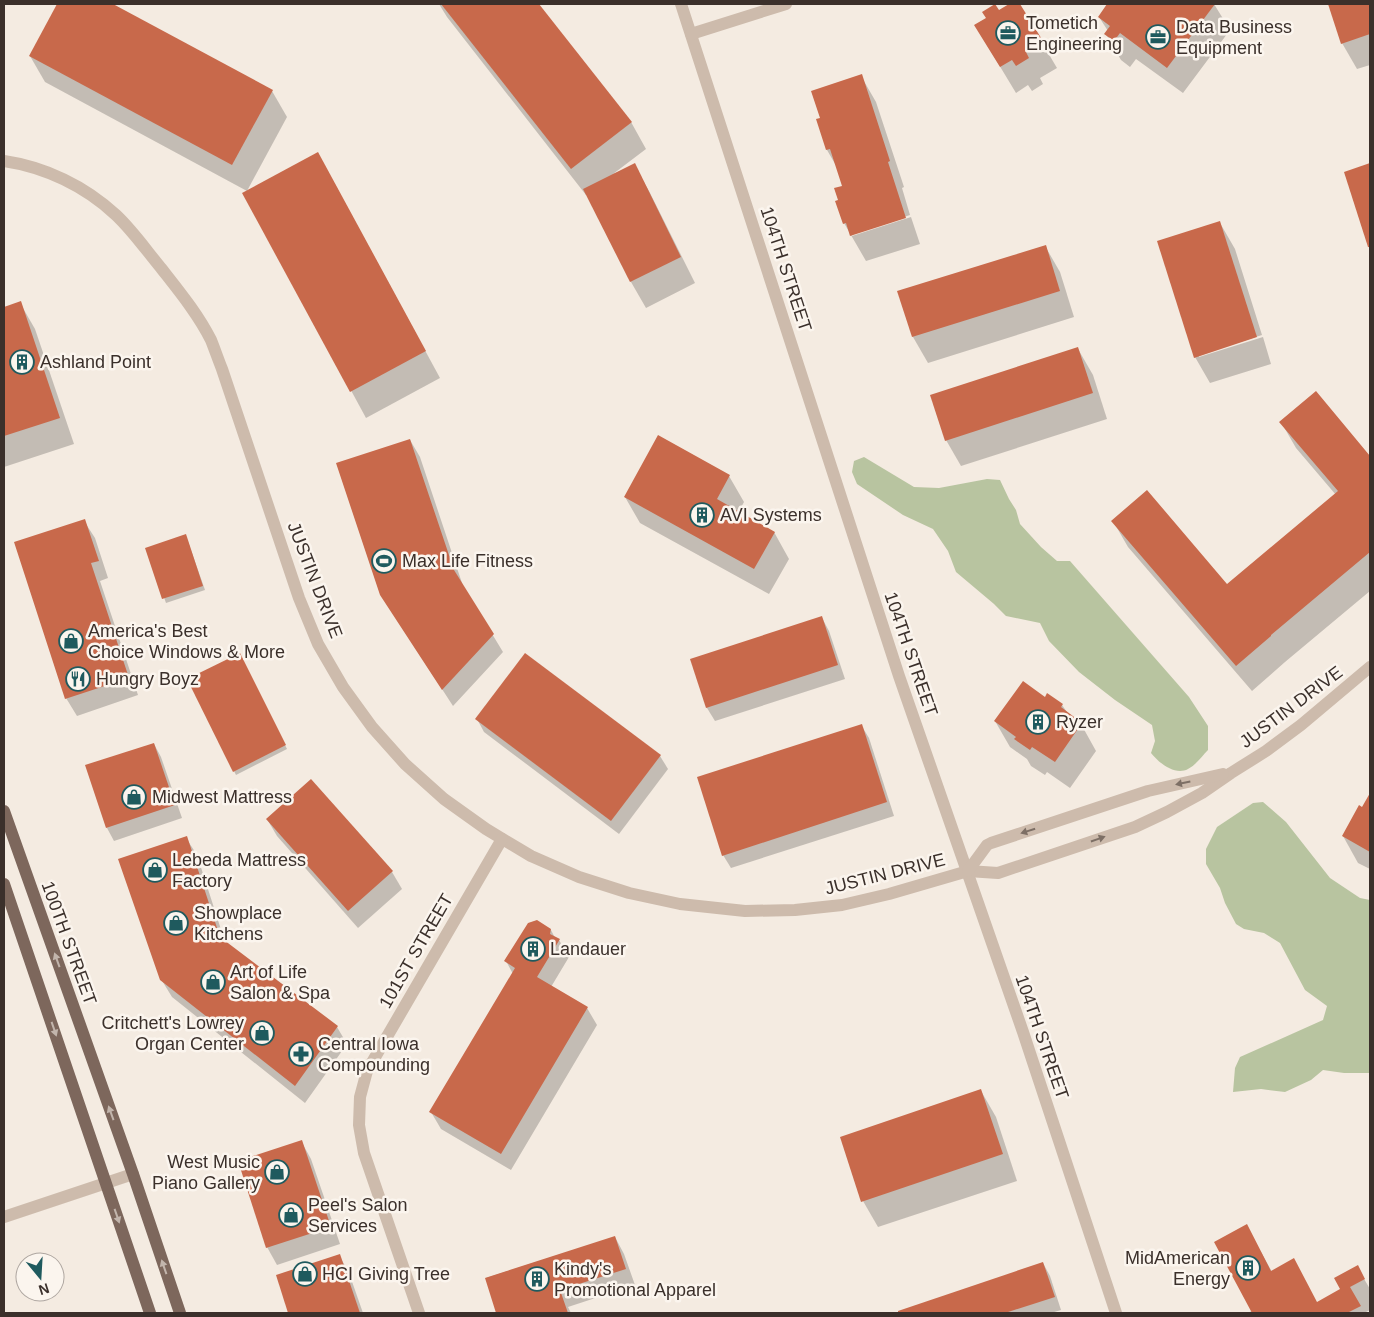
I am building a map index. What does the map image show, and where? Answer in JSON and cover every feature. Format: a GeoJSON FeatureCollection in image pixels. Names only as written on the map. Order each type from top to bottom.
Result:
{"type":"FeatureCollection","features":[{"type":"Feature","properties":{"kind":"main road","name":"100TH STREET"},"geometry":{"type":"LineString","coordinates":[[4,812],[133,1174],[180,1313]]}},
{"type":"Feature","properties":{"kind":"main road"},"geometry":{"type":"LineString","coordinates":[[4,884],[150,1313]]}},
{"type":"Feature","properties":{"kind":"street","name":"104TH STREET"},"geometry":{"type":"LineString","coordinates":[[681,4],[884,630],[968,871],[1116,1313]]}},
{"type":"Feature","properties":{"kind":"street"},"geometry":{"type":"LineString","coordinates":[[691,34],[786,4]]}},
{"type":"Feature","properties":{"kind":"street","name":"JUSTIN DRIVE"},"geometry":{"type":"LineString","coordinates":[[4,162],[44,171],[69,182],[92,196],[116,215],[136,237],[195,312],[211,340],[222,369],[299,598],[318,644],[343,687],[372,727],[405,764],[444,799],[486,830],[531,856],[579,877],[629,893],[680,904],[745,911],[795,910],[842,905],[890,894],[968,871],[998,873],[1135,826],[1167,812],[1266,751],[1301,725],[1370,668]]}},
{"type":"Feature","properties":{"kind":"street","name":"JUSTIN DRIVE"},"geometry":{"type":"LineString","coordinates":[[968,871],[987,845],[1148,791],[1231,773]]}},
{"type":"Feature","properties":{"kind":"street","name":"101ST STREET"},"geometry":{"type":"LineString","coordinates":[[419,1313],[364,1153],[359,1125],[360,1097],[366,1071],[502,839]]}},
{"type":"Feature","properties":{"kind":"street"},"geometry":{"type":"LineString","coordinates":[[4,1217],[133,1174]]}},
{"type":"Feature","properties":{"kind":"green space"},"geometry":{"type":"Polygon","coordinates":[[[864,457],[914,487],[939,488],[987,479],[1000,480],[1016,510],[1020,524],[1057,561],[1070,561],[1189,697],[1208,726],[1208,750],[1194,765],[1183,771],[1173,770],[1158,761],[1151,753],[1155,741],[1152,725],[1115,700],[1079,672],[1049,641],[1040,623],[1006,616],[956,572],[948,551],[933,529],[903,515],[857,484],[852,472],[854,461],[864,457]]]}},
{"type":"Feature","properties":{"kind":"green space"},"geometry":{"type":"Polygon","coordinates":[[[1263,802],[1286,822],[1330,878],[1360,898],[1370,900],[1370,1073],[1344,1073],[1323,1070],[1311,1080],[1285,1092],[1261,1089],[1233,1092],[1235,1068],[1240,1057],[1323,1020],[1327,1006],[1305,990],[1280,943],[1264,933],[1244,929],[1236,924],[1225,903],[1220,888],[1206,864],[1206,849],[1217,827],[1253,803],[1263,802]]]}},
{"type":"Feature","properties":{"kind":"building"},"geometry":{"type":"Polygon","coordinates":[[[57,4],[113,4],[273,90],[232,165],[29,56],[57,4]]]}},
{"type":"Feature","properties":{"kind":"building"},"geometry":{"type":"Polygon","coordinates":[[[441,4],[539,4],[632,122],[571,169],[441,4]]]}},
{"type":"Feature","properties":{"kind":"building","name":"Tometich Engineering"},"geometry":{"type":"Polygon","coordinates":[[[995,4],[999,10],[1009,4],[1020,4],[1043,41],[1026,52],[1029,58],[1016,66],[1012,60],[1000,67],[974,25],[986,18],[982,12],[995,4]]]}},
{"type":"Feature","properties":{"kind":"building","name":"Data Business Equipment"},"geometry":{"type":"Polygon","coordinates":[[[1107,4],[1215,4],[1167,68],[1120,33],[1114,41],[1104,34],[1110,26],[1098,17],[1107,4]]]}},
{"type":"Feature","properties":{"kind":"building"},"geometry":{"type":"Polygon","coordinates":[[[1328,4],[1370,4],[1370,34],[1341,44],[1328,4]]]}},
{"type":"Feature","properties":{"kind":"building"},"geometry":{"type":"Polygon","coordinates":[[[862,74],[906,218],[850,236],[846,223],[843,224],[835,201],[838,200],[834,188],[842,186],[830,149],[826,150],[816,119],[820,118],[811,91],[862,74]]]}},
{"type":"Feature","properties":{"kind":"building"},"geometry":{"type":"Polygon","coordinates":[[[318,152],[426,351],[350,392],[242,193],[318,152]]]}},
{"type":"Feature","properties":{"kind":"building"},"geometry":{"type":"Polygon","coordinates":[[[635,163],[681,257],[630,282],[583,189],[635,163]]]}},
{"type":"Feature","properties":{"kind":"building"},"geometry":{"type":"Polygon","coordinates":[[[1370,163],[1370,247],[1368,247],[1344,172],[1370,163]]]}},
{"type":"Feature","properties":{"kind":"building"},"geometry":{"type":"Polygon","coordinates":[[[1220,221],[1257,337],[1194,358],[1157,241],[1220,221]]]}},
{"type":"Feature","properties":{"kind":"building"},"geometry":{"type":"Polygon","coordinates":[[[1046,245],[1060,291],[912,337],[897,291],[1046,245]]]}},
{"type":"Feature","properties":{"kind":"building","name":"Ashland Point"},"geometry":{"type":"Polygon","coordinates":[[[21,301],[60,418],[4,436],[4,307],[21,301]]]}},
{"type":"Feature","properties":{"kind":"building"},"geometry":{"type":"Polygon","coordinates":[[[1078,347],[1093,393],[945,441],[930,395],[1078,347]]]}},
{"type":"Feature","properties":{"kind":"building"},"geometry":{"type":"Polygon","coordinates":[[[1316,391],[1370,456],[1370,552],[1236,666],[1111,521],[1147,490],[1227,584],[1338,491],[1279,422],[1316,391]]]}},
{"type":"Feature","properties":{"kind":"building","name":"AVI Systems"},"geometry":{"type":"Polygon","coordinates":[[[658,435],[730,475],[717,499],[775,532],[754,569],[624,497],[658,435]]]}},
{"type":"Feature","properties":{"kind":"building"},"geometry":{"type":"Polygon","coordinates":[[[410,439],[454,570],[494,634],[442,690],[380,595],[336,463],[410,439]]]}},
{"type":"Feature","properties":{"kind":"building"},"geometry":{"type":"Polygon","coordinates":[[[85,519],[99,561],[91,563],[129,678],[65,699],[14,542],[85,519]]]}},
{"type":"Feature","properties":{"kind":"building"},"geometry":{"type":"Polygon","coordinates":[[[186,534],[203,586],[162,599],[145,548],[186,534]]]}},
{"type":"Feature","properties":{"kind":"building"},"geometry":{"type":"Polygon","coordinates":[[[822,616],[838,665],[706,708],[690,659],[822,616]]]}},
{"type":"Feature","properties":{"kind":"building"},"geometry":{"type":"Polygon","coordinates":[[[240,653],[286,745],[233,772],[187,679],[240,653]]]}},
{"type":"Feature","properties":{"kind":"building"},"geometry":{"type":"Polygon","coordinates":[[[525,653],[661,755],[611,821],[475,719],[525,653]]]}},
{"type":"Feature","properties":{"kind":"building","name":"Ryzer"},"geometry":{"type":"Polygon","coordinates":[[[1023,681],[1045,697],[1047,693],[1063,704],[1061,707],[1082,723],[1055,762],[1032,747],[1030,750],[994,721],[1023,681]]]}},
{"type":"Feature","properties":{"kind":"building"},"geometry":{"type":"Polygon","coordinates":[[[862,724],[887,802],[722,856],[697,777],[862,724]]]}},
{"type":"Feature","properties":{"kind":"building","name":"Midwest Mattress"},"geometry":{"type":"Polygon","coordinates":[[[154,743],[175,805],[106,828],[85,765],[154,743]]]}},
{"type":"Feature","properties":{"kind":"building"},"geometry":{"type":"Polygon","coordinates":[[[311,779],[393,871],[348,911],[266,819],[311,779]]]}},
{"type":"Feature","properties":{"kind":"building"},"geometry":{"type":"Polygon","coordinates":[[[1370,793],[1370,852],[1342,836],[1359,805],[1362,807],[1370,793]]]}},
{"type":"Feature","properties":{"kind":"building"},"geometry":{"type":"Polygon","coordinates":[[[187,836],[220,937],[338,1026],[295,1086],[160,980],[118,859],[187,836]]]}},
{"type":"Feature","properties":{"kind":"building"},"geometry":{"type":"Polygon","coordinates":[[[537,920],[551,929],[550,934],[560,939],[537,977],[588,1007],[501,1154],[429,1112],[515,968],[504,961],[528,923],[537,920]]]}},
{"type":"Feature","properties":{"kind":"building"},"geometry":{"type":"Polygon","coordinates":[[[981,1089],[1003,1154],[861,1202],[840,1137],[981,1089]]]}},
{"type":"Feature","properties":{"kind":"building"},"geometry":{"type":"Polygon","coordinates":[[[302,1140],[331,1227],[266,1248],[238,1161],[302,1140]]]}},
{"type":"Feature","properties":{"kind":"building","name":"MidAmerican Energy"},"geometry":{"type":"Polygon","coordinates":[[[1247,1224],[1271,1271],[1294,1258],[1317,1302],[1340,1289],[1334,1278],[1358,1265],[1365,1279],[1350,1287],[1361,1306],[1347,1313],[1252,1313],[1214,1242],[1247,1224]]]}},
{"type":"Feature","properties":{"kind":"building","name":"Kindy's Promotional Apparel"},"geometry":{"type":"Polygon","coordinates":[[[615,1236],[626,1269],[560,1290],[568,1313],[496,1313],[485,1278],[615,1236]]]}},
{"type":"Feature","properties":{"kind":"building"},"geometry":{"type":"Polygon","coordinates":[[[340,1254],[360,1313],[288,1313],[276,1275],[340,1254]]]}},
{"type":"Feature","properties":{"kind":"building"},"geometry":{"type":"Polygon","coordinates":[[[1043,1262],[1055,1297],[1005,1313],[898,1313],[898,1311],[1043,1262]]]}},
{"type":"Feature","properties":{"kind":"place","name":"Tometich Engineering"},"geometry":{"type":"Point","coordinates":[1008,33]}},
{"type":"Feature","properties":{"kind":"place","name":"Data Business Equipment"},"geometry":{"type":"Point","coordinates":[1158,37]}},
{"type":"Feature","properties":{"kind":"place","name":"Ashland Point"},"geometry":{"type":"Point","coordinates":[22,362]}},
{"type":"Feature","properties":{"kind":"place","name":"AVI Systems"},"geometry":{"type":"Point","coordinates":[702,515]}},
{"type":"Feature","properties":{"kind":"place","name":"Max Life Fitness"},"geometry":{"type":"Point","coordinates":[384,561]}},
{"type":"Feature","properties":{"kind":"place","name":"America's Best Choice Windows & More"},"geometry":{"type":"Point","coordinates":[71,641]}},
{"type":"Feature","properties":{"kind":"place","name":"Hungry Boyz"},"geometry":{"type":"Point","coordinates":[78,679]}},
{"type":"Feature","properties":{"kind":"place","name":"Ryzer"},"geometry":{"type":"Point","coordinates":[1038,722]}},
{"type":"Feature","properties":{"kind":"place","name":"Midwest Mattress"},"geometry":{"type":"Point","coordinates":[134,797]}},
{"type":"Feature","properties":{"kind":"place","name":"Lebeda Mattress Factory"},"geometry":{"type":"Point","coordinates":[155,870]}},
{"type":"Feature","properties":{"kind":"place","name":"Showplace Kitchens"},"geometry":{"type":"Point","coordinates":[176,923]}},
{"type":"Feature","properties":{"kind":"place","name":"Landauer"},"geometry":{"type":"Point","coordinates":[533,949]}},
{"type":"Feature","properties":{"kind":"place","name":"Art of Life Salon & Spa"},"geometry":{"type":"Point","coordinates":[213,982]}},
{"type":"Feature","properties":{"kind":"place","name":"Critchett's Lowrey Organ Center"},"geometry":{"type":"Point","coordinates":[262,1033]}},
{"type":"Feature","properties":{"kind":"place","name":"Central Iowa Compounding"},"geometry":{"type":"Point","coordinates":[301,1054]}},
{"type":"Feature","properties":{"kind":"place","name":"West Music Piano Gallery"},"geometry":{"type":"Point","coordinates":[277,1172]}},
{"type":"Feature","properties":{"kind":"place","name":"Peel's Salon Services"},"geometry":{"type":"Point","coordinates":[291,1215]}},
{"type":"Feature","properties":{"kind":"place","name":"MidAmerican Energy"},"geometry":{"type":"Point","coordinates":[1248,1268]}},
{"type":"Feature","properties":{"kind":"place","name":"HCI Giving Tree"},"geometry":{"type":"Point","coordinates":[305,1274]}},
{"type":"Feature","properties":{"kind":"place","name":"Kindy's Promotional Apparel"},"geometry":{"type":"Point","coordinates":[537,1279]}}]}
